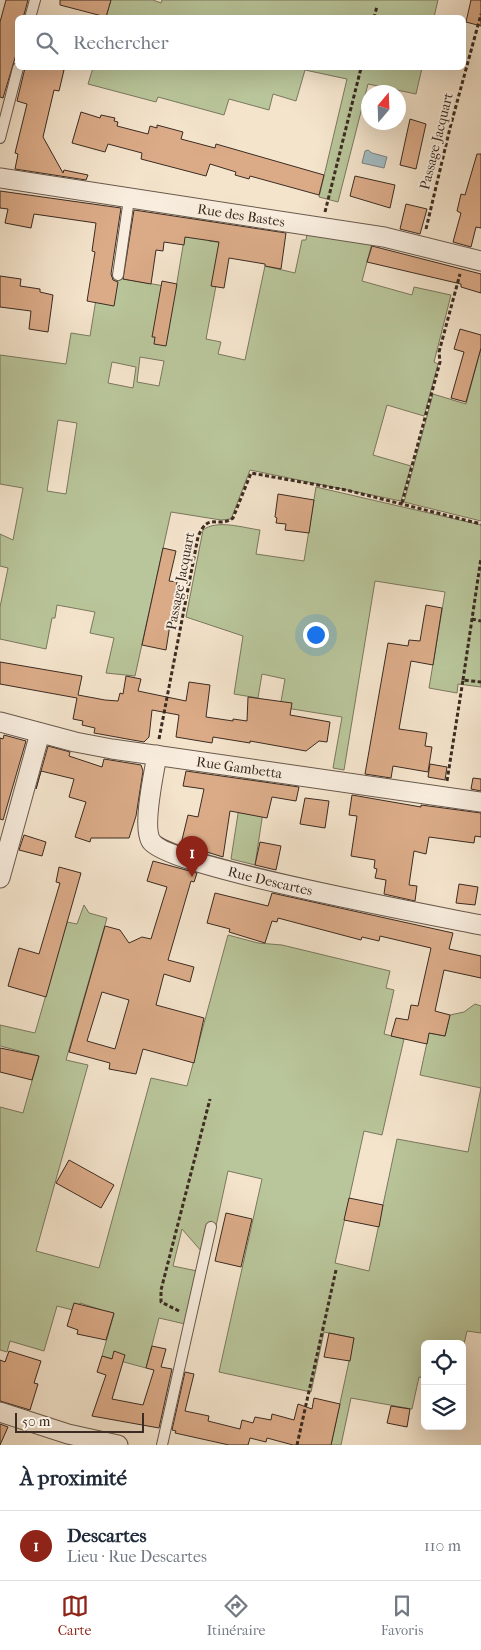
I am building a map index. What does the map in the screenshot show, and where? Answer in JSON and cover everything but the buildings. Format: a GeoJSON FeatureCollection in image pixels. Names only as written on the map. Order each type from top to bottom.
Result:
{"type":"FeatureCollection","features":[{"type":"Feature","properties":{"kind":"street","name":"Rue des Bastes"},"geometry":{"type":"LineString","coordinates":[[0,178],[384,237],[473,259]]}},
{"type":"Feature","properties":{"kind":"street","name":"Rue Gambetta"},"geometry":{"type":"LineString","coordinates":[[0,722],[112,749],[481,802]]}},
{"type":"Feature","properties":{"kind":"street"},"geometry":{"type":"LineString","coordinates":[[0,878],[40,733]]}},
{"type":"Feature","properties":{"kind":"street","name":"Rue Descartes"},"geometry":{"type":"LineString","coordinates":[[157,755],[148,831],[153,844],[166,852],[227,871],[481,926]]}},
{"type":"Feature","properties":{"kind":"street"},"geometry":{"type":"LineString","coordinates":[[0,1412],[68,1434],[118,1445]]}},
{"type":"Feature","properties":{"kind":"lane"},"geometry":{"type":"LineString","coordinates":[[31,15],[35,0]]}},
{"type":"Feature","properties":{"kind":"lane"},"geometry":{"type":"LineString","coordinates":[[0,138],[17,70]]}},
{"type":"Feature","properties":{"kind":"lane"},"geometry":{"type":"LineString","coordinates":[[118,275],[129,198]]}},
{"type":"Feature","properties":{"kind":"lane"},"geometry":{"type":"LineString","coordinates":[[162,1445],[211,1227]]}},
{"type":"Feature","properties":{"kind":"path"},"geometry":{"type":"LineString","coordinates":[[375,15],[377,6]]}},
{"type":"Feature","properties":{"kind":"path","name":"Passage Jacquart"},"geometry":{"type":"LineString","coordinates":[[466,69],[481,14]]}},
{"type":"Feature","properties":{"kind":"path"},"geometry":{"type":"LineString","coordinates":[[321,228],[360,70]]}},
{"type":"Feature","properties":{"kind":"path","name":"Passage Jacquart"},"geometry":{"type":"LineString","coordinates":[[422,245],[466,70]]}},
{"type":"Feature","properties":{"kind":"path"},"geometry":{"type":"LineString","coordinates":[[402,503],[440,362],[439,352],[473,259]]}},
{"type":"Feature","properties":{"kind":"path","name":"Passage Jacquart"},"geometry":{"type":"LineString","coordinates":[[157,755],[198,537],[207,522],[228,521],[233,518],[251,473],[402,503],[481,524]]}},
{"type":"Feature","properties":{"kind":"path"},"geometry":{"type":"LineString","coordinates":[[444,797],[481,558]]}},
{"type":"Feature","properties":{"kind":"path"},"geometry":{"type":"LineString","coordinates":[[472,619],[481,621]]}},
{"type":"Feature","properties":{"kind":"path"},"geometry":{"type":"LineString","coordinates":[[463,680],[481,682]]}},
{"type":"Feature","properties":{"kind":"path"},"geometry":{"type":"LineString","coordinates":[[191,1316],[167,1307],[160,1298],[210,1099]]}},
{"type":"Feature","properties":{"kind":"path"},"geometry":{"type":"LineString","coordinates":[[297,1445],[336,1270]]}},
{"type":"Feature","properties":{"kind":"green space"},"geometry":{"type":"Polygon","coordinates":[[[111,0],[153,0],[161,3],[162,0],[438,0],[434,15],[107,15],[111,0]]]}},
{"type":"Feature","properties":{"kind":"green space"},"geometry":{"type":"Polygon","coordinates":[[[92,70],[305,70],[296,101],[273,94],[269,110],[229,99],[224,115],[158,97],[156,102],[88,84],[92,70]]]}},
{"type":"Feature","properties":{"kind":"green space"},"geometry":{"type":"Polygon","coordinates":[[[305,70],[422,70],[416,94],[406,92],[406,85],[361,85],[361,112],[338,202],[319,197],[347,79],[305,70]]]}},
{"type":"Feature","properties":{"kind":"green space"},"geometry":{"type":"Polygon","coordinates":[[[188,216],[212,219],[209,241],[224,243],[206,339],[221,342],[218,354],[245,360],[265,266],[295,273],[302,240],[306,240],[307,234],[372,243],[362,281],[412,295],[414,287],[451,295],[434,362],[438,364],[424,416],[387,405],[373,455],[411,466],[401,501],[250,470],[231,519],[221,520],[171,512],[135,676],[106,673],[114,638],[90,633],[95,612],[57,605],[55,618],[52,618],[46,649],[0,639],[0,607],[8,568],[0,566],[0,534],[13,540],[23,488],[0,484],[0,355],[66,364],[71,333],[90,336],[100,275],[176,288],[188,216]],[[140,357],[137,382],[159,386],[164,361],[140,357]],[[112,362],[108,383],[133,388],[136,367],[112,362]],[[58,420],[47,491],[66,494],[77,423],[58,420]]]}},
{"type":"Feature","properties":{"kind":"green space"},"geometry":{"type":"Polygon","coordinates":[[[481,348],[481,521],[404,502],[433,394],[466,404],[481,348]]]}},
{"type":"Feature","properties":{"kind":"green space"},"geometry":{"type":"Polygon","coordinates":[[[316,487],[481,525],[481,687],[458,684],[457,693],[429,688],[445,592],[375,581],[344,770],[333,768],[342,717],[280,707],[285,679],[262,674],[258,698],[234,694],[243,636],[186,617],[203,530],[216,525],[223,525],[260,530],[256,554],[304,561],[316,487]]]}},
{"type":"Feature","properties":{"kind":"green space"},"geometry":{"type":"Polygon","coordinates":[[[244,775],[268,779],[255,865],[231,859],[244,775]]]}},
{"type":"Feature","properties":{"kind":"green space"},"geometry":{"type":"Polygon","coordinates":[[[84,905],[89,913],[107,918],[66,1060],[88,1065],[36,1251],[99,1268],[151,1078],[187,1086],[228,935],[258,943],[282,945],[390,971],[386,988],[394,990],[384,1034],[404,1039],[382,1135],[364,1131],[335,1263],[369,1271],[397,1139],[468,1152],[481,1088],[481,1333],[467,1331],[465,1340],[421,1340],[421,1377],[419,1377],[412,1409],[351,1398],[341,1445],[331,1445],[354,1338],[324,1332],[311,1392],[219,1372],[262,1179],[228,1171],[199,1304],[185,1324],[159,1318],[146,1368],[102,1356],[114,1314],[80,1303],[77,1311],[57,1306],[44,1351],[10,1341],[7,1352],[0,1350],[0,1107],[23,1113],[39,1056],[0,1046],[0,1025],[35,1033],[67,922],[77,924],[84,905]],[[182,1229],[173,1266],[197,1271],[202,1252],[182,1229]]]}},
{"type":"Feature","properties":{"kind":"green space"},"geometry":{"type":"Polygon","coordinates":[[[475,1004],[481,1006],[481,1088],[420,1075],[429,1033],[445,1036],[450,1015],[464,1012],[475,1004]]]}},
{"type":"Feature","properties":{"kind":"water"},"geometry":{"type":"Polygon","coordinates":[[[368,150],[387,157],[384,168],[362,163],[365,151],[368,150]]]}},
{"type":"Feature","properties":{"kind":"place","name":"Descartes"},"geometry":{"type":"Point","coordinates":[192,877]}}]}
